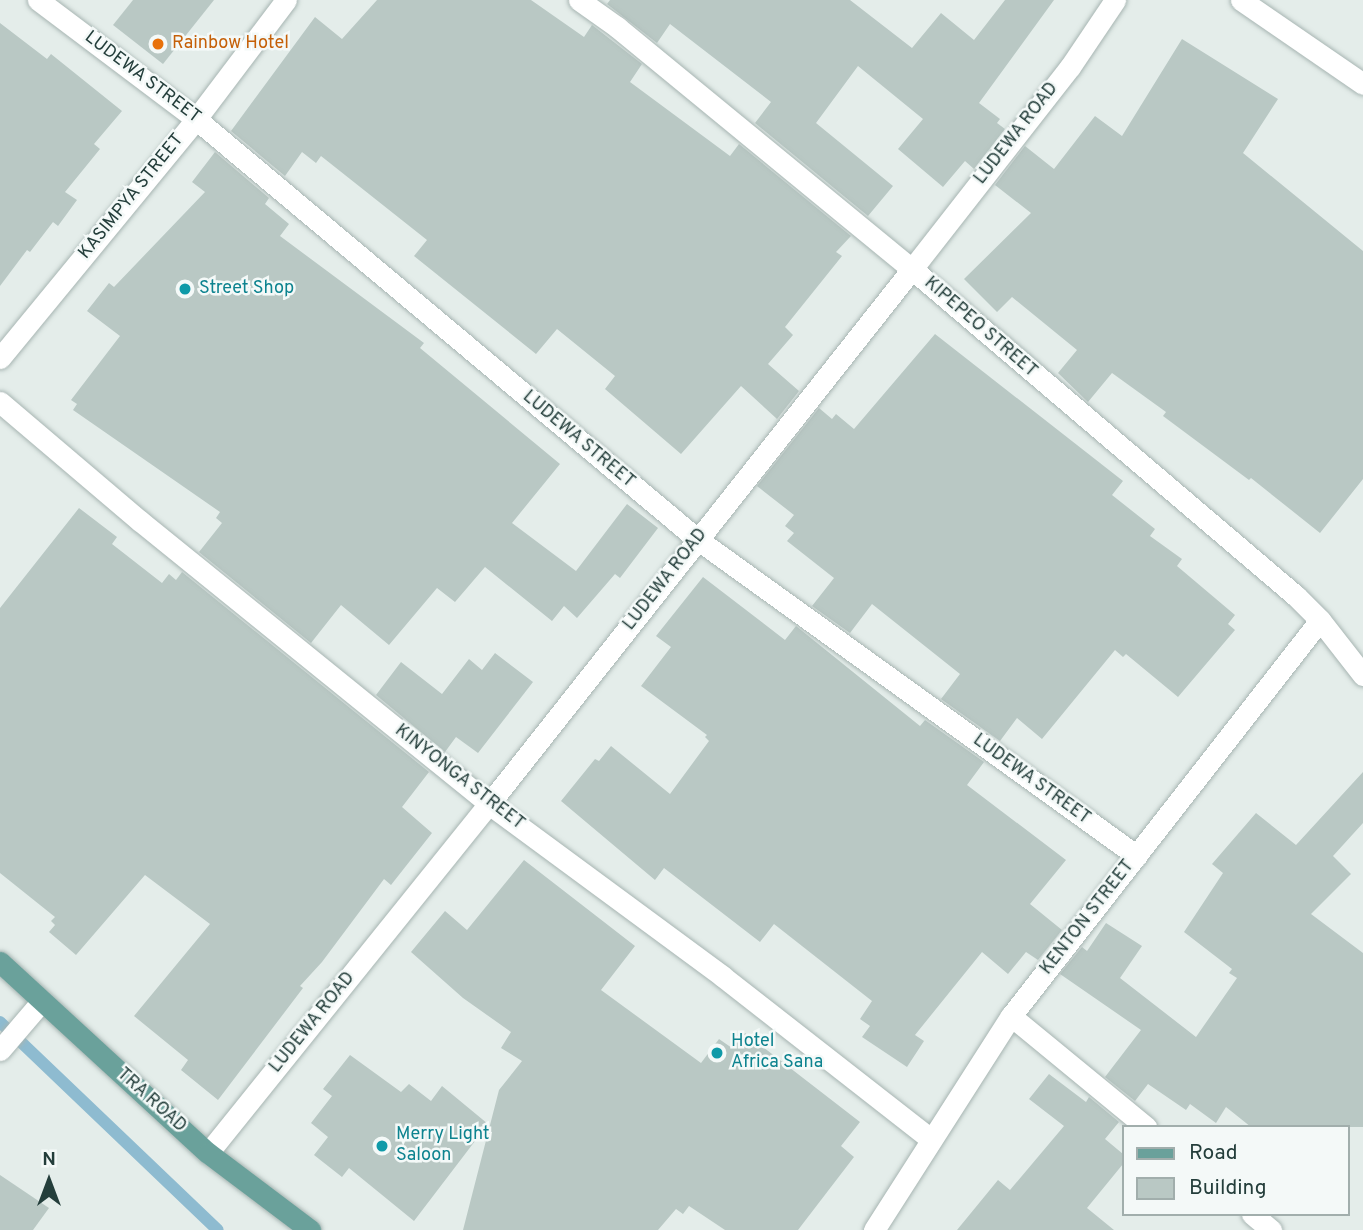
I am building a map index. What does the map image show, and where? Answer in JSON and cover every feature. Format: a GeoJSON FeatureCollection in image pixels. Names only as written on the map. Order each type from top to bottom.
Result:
{"type":"FeatureCollection","features":[{"type":"Feature","properties":{"kind":"main road","name":"TRA ROAD"},"geometry":{"type":"LineString","coordinates":[[0,961],[41,1002],[208,1153],[310,1230]]}},
{"type":"Feature","properties":{"kind":"street","name":"LUDEWA STREET"},"geometry":{"type":"LineString","coordinates":[[38,0],[196,119],[697,539],[1137,856]]}},
{"type":"Feature","properties":{"kind":"street","name":"KASIMPYA STREET"},"geometry":{"type":"LineString","coordinates":[[0,358],[196,119],[286,0]]}},
{"type":"Feature","properties":{"kind":"street","name":"KIPEPEO STREET"},"geometry":{"type":"LineString","coordinates":[[579,0],[617,27],[912,269],[1320,620],[1363,675]]}},
{"type":"Feature","properties":{"kind":"street","name":"LUDEWA ROAD"},"geometry":{"type":"LineString","coordinates":[[208,1153],[489,804],[912,269],[1070,67],[1115,0]]}},
{"type":"Feature","properties":{"kind":"street"},"geometry":{"type":"LineString","coordinates":[[1241,0],[1363,84]]}},
{"type":"Feature","properties":{"kind":"street","name":"KINYONGA STREET"},"geometry":{"type":"LineString","coordinates":[[0,402],[140,521],[489,804],[722,976],[931,1139]]}},
{"type":"Feature","properties":{"kind":"street","name":"KENTON STREET"},"geometry":{"type":"LineString","coordinates":[[874,1230],[1011,1016],[1320,620]]}},
{"type":"Feature","properties":{"kind":"street"},"geometry":{"type":"LineString","coordinates":[[0,1050],[41,1002]]}},
{"type":"Feature","properties":{"kind":"street"},"geometry":{"type":"LineString","coordinates":[[1011,1016],[1144,1125]]}},
{"type":"Feature","properties":{"kind":"street"},"geometry":{"type":"LineString","coordinates":[[1254,1216],[1271,1230]]}},
{"type":"Feature","properties":{"kind":"building","name":"Rainbow Hotel"},"geometry":{"type":"Polygon","coordinates":[[[133,0],[214,0],[163,64],[113,25],[133,0]]]}},
{"type":"Feature","properties":{"kind":"building"},"geometry":{"type":"Polygon","coordinates":[[[377,0],[531,0],[584,37],[592,25],[642,64],[630,82],[730,156],[739,144],[851,236],[836,252],[842,256],[785,327],[793,335],[768,364],[799,391],[777,419],[741,386],[681,454],[605,389],[615,376],[557,329],[536,354],[414,256],[427,240],[321,156],[316,163],[302,152],[285,176],[231,131],[315,17],[342,39],[377,0]]]}},
{"type":"Feature","properties":{"kind":"building"},"geometry":{"type":"Polygon","coordinates":[[[610,0],[850,0],[912,48],[941,13],[974,40],[1005,0],[1054,0],[979,103],[1000,119],[997,123],[1005,129],[974,169],[965,161],[943,187],[898,149],[923,119],[858,66],[816,123],[893,186],[868,216],[755,123],[771,102],[670,24],[657,43],[607,4],[610,0]]]}},
{"type":"Feature","properties":{"kind":"building"},"geometry":{"type":"Polygon","coordinates":[[[0,23],[47,59],[51,54],[122,111],[94,144],[100,149],[65,192],[77,200],[58,226],[53,222],[30,252],[27,250],[0,286],[0,23]]]}},
{"type":"Feature","properties":{"kind":"building"},"geometry":{"type":"Polygon","coordinates":[[[1182,39],[1278,99],[1243,153],[1363,251],[1363,479],[1320,533],[1251,478],[1249,480],[1163,416],[1166,412],[1112,373],[1088,402],[1058,373],[1077,350],[1012,297],[997,312],[964,279],[1031,213],[995,185],[1025,146],[1054,169],[1095,116],[1122,136],[1182,39]]]}},
{"type":"Feature","properties":{"kind":"building"},"geometry":{"type":"Polygon","coordinates":[[[215,152],[269,198],[265,204],[289,224],[280,236],[424,343],[420,348],[560,464],[512,523],[576,571],[627,504],[658,528],[620,578],[615,574],[577,618],[564,606],[552,621],[485,567],[455,602],[437,588],[389,645],[341,605],[311,643],[199,552],[222,523],[216,518],[220,512],[73,410],[77,404],[71,400],[120,336],[87,311],[109,283],[114,287],[205,192],[192,182],[215,152]]]}},
{"type":"Feature","properties":{"kind":"building"},"geometry":{"type":"Polygon","coordinates":[[[935,334],[1123,481],[1112,495],[1155,529],[1150,536],[1182,559],[1177,566],[1235,615],[1228,624],[1235,630],[1178,697],[1126,654],[1123,657],[1115,650],[1042,739],[1017,718],[1000,741],[941,699],[960,674],[872,604],[850,633],[812,606],[834,578],[787,541],[794,533],[785,526],[794,515],[757,486],[819,408],[832,419],[836,414],[854,429],[935,334]]]}},
{"type":"Feature","properties":{"kind":"building"},"geometry":{"type":"Polygon","coordinates":[[[79,508],[117,537],[112,544],[162,583],[169,574],[176,580],[182,572],[429,772],[402,807],[432,833],[391,885],[384,879],[322,962],[300,986],[303,988],[218,1100],[181,1070],[188,1060],[134,1016],[210,924],[145,875],[76,955],[49,932],[55,925],[51,921],[55,917],[0,873],[0,608],[79,508]]]}},
{"type":"Feature","properties":{"kind":"building"},"geometry":{"type":"Polygon","coordinates":[[[703,577],[785,640],[796,626],[920,726],[925,720],[984,762],[967,785],[1066,860],[1030,904],[1062,930],[1038,960],[1026,952],[1008,974],[982,952],[915,1035],[924,1041],[907,1067],[862,1037],[870,1026],[860,1019],[872,1001],[774,924],[760,942],[664,868],[655,880],[561,801],[595,759],[599,761],[611,746],[670,794],[709,741],[705,737],[707,735],[641,686],[671,647],[656,636],[703,577]]]}},
{"type":"Feature","properties":{"kind":"building"},"geometry":{"type":"Polygon","coordinates":[[[495,653],[533,682],[478,753],[456,737],[445,752],[376,695],[401,662],[442,694],[469,659],[482,670],[495,653]]]}},
{"type":"Feature","properties":{"kind":"building"},"geometry":{"type":"Polygon","coordinates":[[[1363,772],[1363,823],[1333,856],[1351,874],[1311,914],[1363,953],[1363,1127],[1248,1125],[1226,1107],[1216,1123],[1190,1104],[1186,1110],[1148,1084],[1135,1101],[1105,1077],[1141,1030],[1060,974],[1082,947],[1087,951],[1106,923],[1142,946],[1120,978],[1196,1037],[1237,978],[1229,973],[1232,969],[1184,932],[1223,873],[1212,864],[1256,813],[1296,845],[1363,772]]]}},
{"type":"Feature","properties":{"kind":"building"},"geometry":{"type":"Polygon","coordinates":[[[524,860],[635,946],[601,990],[701,1063],[719,1039],[732,1048],[745,1033],[860,1122],[841,1146],[854,1157],[798,1230],[725,1230],[689,1206],[683,1214],[676,1209],[658,1230],[463,1230],[499,1090],[522,1061],[501,1048],[511,1032],[463,998],[411,952],[445,911],[467,930],[524,860]]]}},
{"type":"Feature","properties":{"kind":"building","name":"Merry Light Saloon"},"geometry":{"type":"Polygon","coordinates":[[[350,1055],[401,1092],[409,1084],[431,1101],[442,1086],[488,1124],[414,1221],[349,1168],[342,1177],[314,1155],[328,1137],[311,1123],[332,1096],[323,1089],[350,1055]]]}},
{"type":"Feature","properties":{"kind":"building"},"geometry":{"type":"Polygon","coordinates":[[[1049,1074],[1086,1102],[1089,1097],[1119,1122],[1105,1139],[1122,1153],[1122,1165],[1087,1208],[1114,1230],[957,1230],[998,1180],[1010,1190],[1064,1126],[1029,1099],[1049,1074]]]}},
{"type":"Feature","properties":{"kind":"building"},"geometry":{"type":"Polygon","coordinates":[[[0,1175],[49,1208],[33,1230],[0,1230],[0,1175]]]}},
{"type":"Feature","properties":{"kind":"waterway"},"geometry":{"type":"LineString","coordinates":[[0,1022],[218,1230]]}},
{"type":"Feature","properties":{"kind":"place","name":"Rainbow Hotel"},"geometry":{"type":"Point","coordinates":[158,44]}},
{"type":"Feature","properties":{"kind":"place","name":"Street Shop"},"geometry":{"type":"Point","coordinates":[185,289]}},
{"type":"Feature","properties":{"kind":"place","name":"Hotel Africa Sana"},"geometry":{"type":"Point","coordinates":[717,1053]}},
{"type":"Feature","properties":{"kind":"place","name":"Merry Light Saloon"},"geometry":{"type":"Point","coordinates":[382,1146]}}]}
